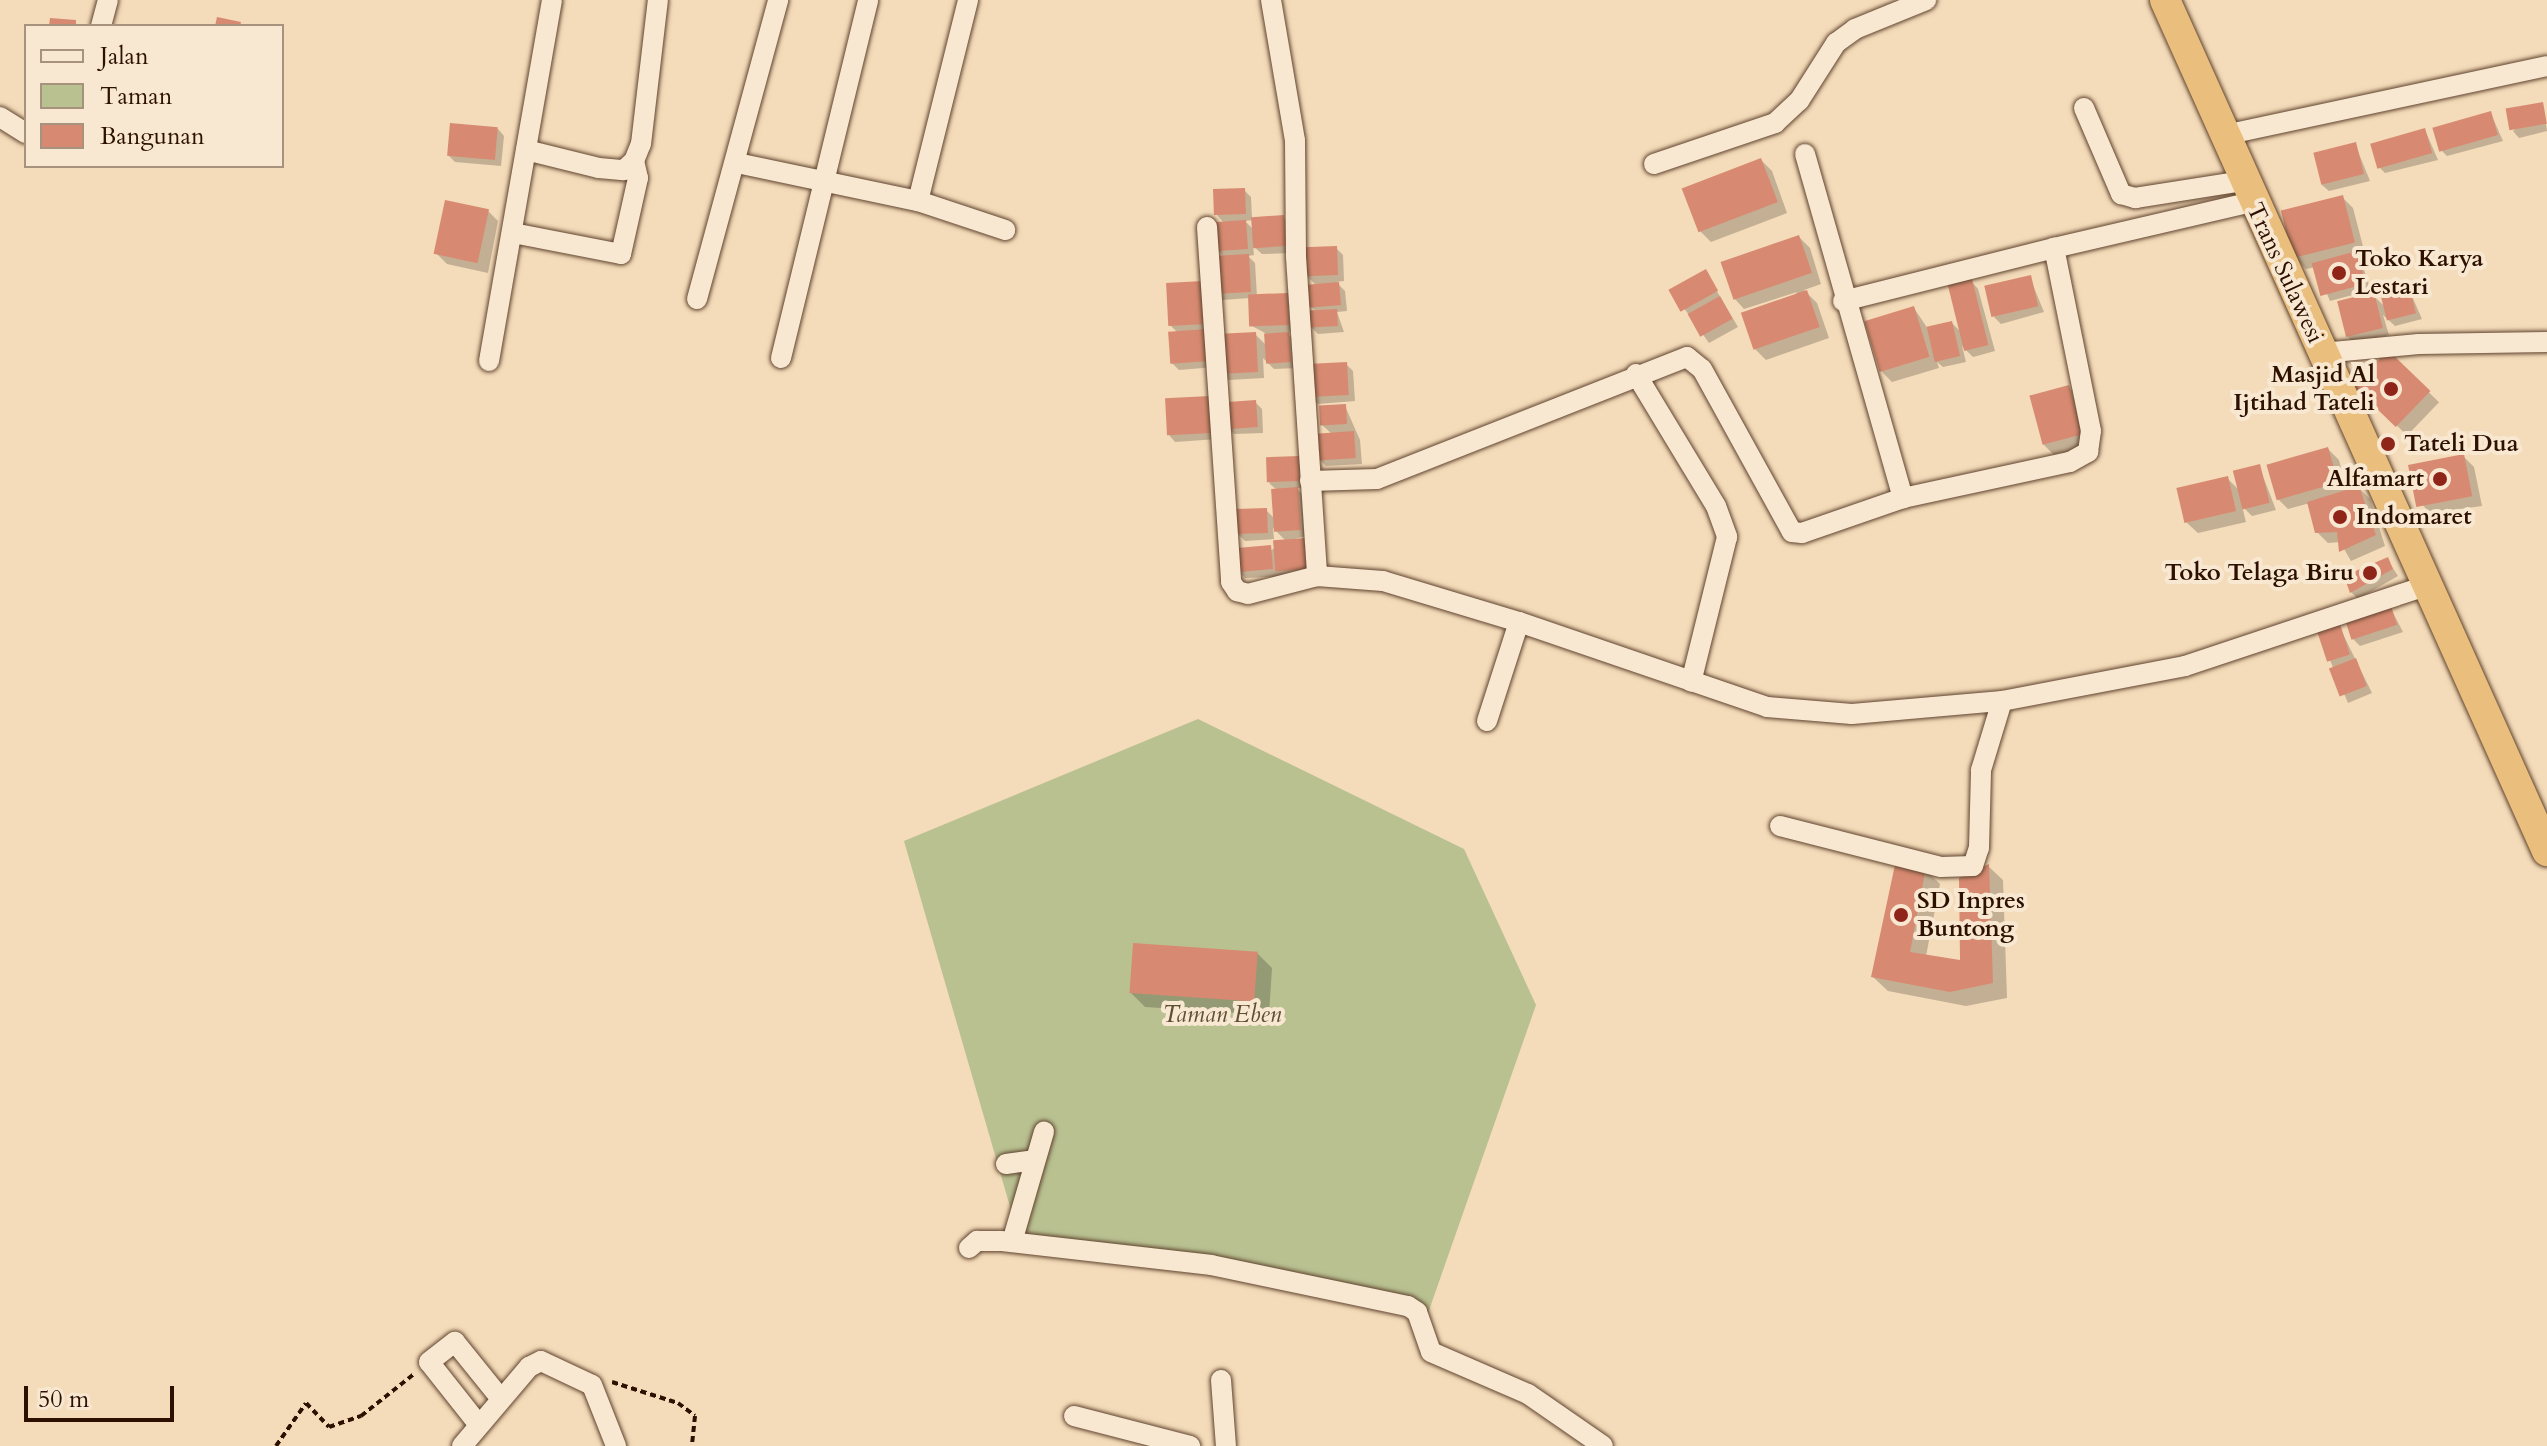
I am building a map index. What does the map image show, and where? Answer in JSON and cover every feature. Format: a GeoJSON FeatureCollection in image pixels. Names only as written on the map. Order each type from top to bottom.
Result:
{"type":"FeatureCollection","features":[{"type":"Feature","properties":{"kind":"highway","name":"Trans Sulawesi"},"geometry":{"type":"LineString","coordinates":[[2165,0],[2248,192],[2547,851]]}},
{"type":"Feature","properties":{"kind":"street"},"geometry":{"type":"LineString","coordinates":[[102,24],[108,0]]}},
{"type":"Feature","properties":{"kind":"street"},"geometry":{"type":"LineString","coordinates":[[489,361],[552,0]]}},
{"type":"Feature","properties":{"kind":"street"},"geometry":{"type":"LineString","coordinates":[[526,150],[599,168],[624,170],[634,161],[641,144],[658,0]]}},
{"type":"Feature","properties":{"kind":"street"},"geometry":{"type":"LineString","coordinates":[[697,299],[737,163],[778,0]]}},
{"type":"Feature","properties":{"kind":"street"},"geometry":{"type":"LineString","coordinates":[[781,358],[868,0]]}},
{"type":"Feature","properties":{"kind":"street"},"geometry":{"type":"LineString","coordinates":[[918,201],[968,0]]}},
{"type":"Feature","properties":{"kind":"street"},"geometry":{"type":"LineString","coordinates":[[1271,0],[1295,141],[1296,257],[1317,576]]}},
{"type":"Feature","properties":{"kind":"street"},"geometry":{"type":"LineString","coordinates":[[1654,164],[1775,123],[1799,101],[1836,43],[1855,29],[1926,0]]}},
{"type":"Feature","properties":{"kind":"street"},"geometry":{"type":"LineString","coordinates":[[2225,135],[2547,66]]}},
{"type":"Feature","properties":{"kind":"street"},"geometry":{"type":"LineString","coordinates":[[2084,108],[2121,194],[2135,198],[2248,192]]}},
{"type":"Feature","properties":{"kind":"street"},"geometry":{"type":"LineString","coordinates":[[0,117],[24,132]]}},
{"type":"Feature","properties":{"kind":"street"},"geometry":{"type":"LineString","coordinates":[[1805,154],[1843,301],[1903,498]]}},
{"type":"Feature","properties":{"kind":"street"},"geometry":{"type":"LineString","coordinates":[[513,233],[621,254],[638,178],[634,161]]}},
{"type":"Feature","properties":{"kind":"street"},"geometry":{"type":"LineString","coordinates":[[737,163],[826,179],[918,201],[1005,230]]}},
{"type":"Feature","properties":{"kind":"street"},"geometry":{"type":"LineString","coordinates":[[1843,301],[2054,248],[2248,192]]}},
{"type":"Feature","properties":{"kind":"street"},"geometry":{"type":"LineString","coordinates":[[1207,227],[1231,582],[1237,591],[1248,594],[1317,576],[1383,581],[1519,622],[1691,682],[1798,712],[1884,712],[2002,701],[2185,666],[2425,586]]}},
{"type":"Feature","properties":{"kind":"street"},"geometry":{"type":"LineString","coordinates":[[1310,481],[1377,479],[1636,374],[1694,359],[1792,532],[1802,533],[1903,498],[2070,462],[2088,452],[2091,431],[2054,248]]}},
{"type":"Feature","properties":{"kind":"street"},"geometry":{"type":"LineString","coordinates":[[2322,353],[2419,344],[2547,342]]}},
{"type":"Feature","properties":{"kind":"street"},"geometry":{"type":"LineString","coordinates":[[1636,374],[1716,506],[1727,537],[1691,682]]}},
{"type":"Feature","properties":{"kind":"street"},"geometry":{"type":"LineString","coordinates":[[1487,721],[1519,622]]}},
{"type":"Feature","properties":{"kind":"street"},"geometry":{"type":"LineString","coordinates":[[1780,826],[1941,867],[1973,866],[1979,848],[1981,770],[2002,701]]}},
{"type":"Feature","properties":{"kind":"street"},"geometry":{"type":"LineString","coordinates":[[1012,1242],[1044,1132]]}},
{"type":"Feature","properties":{"kind":"street"},"geometry":{"type":"LineString","coordinates":[[1006,1164],[1034,1160]]}},
{"type":"Feature","properties":{"kind":"street"},"geometry":{"type":"LineString","coordinates":[[969,1248],[977,1241],[1012,1242],[1211,1265],[1408,1306],[1417,1312],[1431,1352],[1528,1394],[1603,1446]]}},
{"type":"Feature","properties":{"kind":"street"},"geometry":{"type":"LineString","coordinates":[[479,1425],[429,1362],[455,1342],[501,1399]]}},
{"type":"Feature","properties":{"kind":"street"},"geometry":{"type":"LineString","coordinates":[[462,1446],[529,1367],[541,1361],[592,1385],[616,1446]]}},
{"type":"Feature","properties":{"kind":"street"},"geometry":{"type":"LineString","coordinates":[[1221,1380],[1226,1446]]}},
{"type":"Feature","properties":{"kind":"street"},"geometry":{"type":"LineString","coordinates":[[1074,1416],[1190,1446]]}},
{"type":"Feature","properties":{"kind":"path"},"geometry":{"type":"LineString","coordinates":[[276,1446],[306,1403],[329,1427],[361,1416],[429,1362]]}},
{"type":"Feature","properties":{"kind":"path"},"geometry":{"type":"LineString","coordinates":[[592,1385],[617,1381],[678,1403],[695,1416],[692,1446]]}},
{"type":"Feature","properties":{"kind":"green space","name":"Taman Eben"},"geometry":{"type":"Polygon","coordinates":[[[1198,719],[1464,849],[1536,1005],[1427,1316],[1268,1278],[1022,1248],[904,841],[1198,719]]]}},
{"type":"Feature","properties":{"kind":"building"},"geometry":{"type":"Polygon","coordinates":[[[217,17],[241,22],[240,24],[215,24],[217,17]]]}},
{"type":"Feature","properties":{"kind":"building"},"geometry":{"type":"Polygon","coordinates":[[[50,18],[76,20],[76,24],[49,24],[50,18]]]}},
{"type":"Feature","properties":{"kind":"building"},"geometry":{"type":"Polygon","coordinates":[[[2543,102],[2547,124],[2509,130],[2506,109],[2543,102]]]}},
{"type":"Feature","properties":{"kind":"building"},"geometry":{"type":"Polygon","coordinates":[[[2491,111],[2498,135],[2439,152],[2432,128],[2491,111]]]}},
{"type":"Feature","properties":{"kind":"building"},"geometry":{"type":"Polygon","coordinates":[[[450,123],[498,127],[495,160],[447,156],[450,123]]]}},
{"type":"Feature","properties":{"kind":"building"},"geometry":{"type":"Polygon","coordinates":[[[2425,128],[2432,153],[2377,169],[2370,144],[2425,128]]]}},
{"type":"Feature","properties":{"kind":"building"},"geometry":{"type":"Polygon","coordinates":[[[2356,142],[2364,174],[2321,185],[2313,153],[2356,142]]]}},
{"type":"Feature","properties":{"kind":"building"},"geometry":{"type":"Polygon","coordinates":[[[1761,158],[1778,202],[1698,232],[1682,188],[1761,158]]]}},
{"type":"Feature","properties":{"kind":"building"},"geometry":{"type":"Polygon","coordinates":[[[1245,188],[1246,214],[1214,215],[1213,189],[1245,188]]]}},
{"type":"Feature","properties":{"kind":"building"},"geometry":{"type":"Polygon","coordinates":[[[2343,195],[2355,243],[2293,258],[2281,210],[2343,195]]]}},
{"type":"Feature","properties":{"kind":"building"},"geometry":{"type":"Polygon","coordinates":[[[445,200],[489,209],[478,263],[434,254],[445,200]]]}},
{"type":"Feature","properties":{"kind":"building"},"geometry":{"type":"Polygon","coordinates":[[[1284,215],[1286,246],[1253,248],[1251,217],[1284,215]]]}},
{"type":"Feature","properties":{"kind":"building"},"geometry":{"type":"Polygon","coordinates":[[[1246,220],[1248,249],[1215,251],[1213,222],[1246,220]]]}},
{"type":"Feature","properties":{"kind":"building"},"geometry":{"type":"Polygon","coordinates":[[[1799,235],[1812,273],[1734,300],[1721,262],[1799,235]]]}},
{"type":"Feature","properties":{"kind":"building"},"geometry":{"type":"Polygon","coordinates":[[[1337,246],[1338,275],[1304,276],[1303,247],[1337,246]]]}},
{"type":"Feature","properties":{"kind":"building","name":"Toko Karya Lestari"},"geometry":{"type":"Polygon","coordinates":[[[2357,251],[2366,284],[2320,296],[2312,263],[2357,251]]]}},
{"type":"Feature","properties":{"kind":"building"},"geometry":{"type":"Polygon","coordinates":[[[1249,254],[1251,292],[1213,294],[1211,256],[1249,254]]]}},
{"type":"Feature","properties":{"kind":"building"},"geometry":{"type":"Polygon","coordinates":[[[1706,269],[1718,291],[1681,312],[1668,290],[1706,269]]]}},
{"type":"Feature","properties":{"kind":"building"},"geometry":{"type":"Polygon","coordinates":[[[2031,275],[2038,306],[1991,317],[1984,286],[2031,275]]]}},
{"type":"Feature","properties":{"kind":"building"},"geometry":{"type":"Polygon","coordinates":[[[1972,279],[1988,345],[1964,351],[1948,285],[1972,279]]]}},
{"type":"Feature","properties":{"kind":"building"},"geometry":{"type":"Polygon","coordinates":[[[1203,281],[1205,324],[1168,326],[1166,283],[1203,281]]]}},
{"type":"Feature","properties":{"kind":"building"},"geometry":{"type":"Polygon","coordinates":[[[1339,282],[1341,305],[1309,308],[1307,285],[1339,282]]]}},
{"type":"Feature","properties":{"kind":"building"},"geometry":{"type":"Polygon","coordinates":[[[2409,285],[2416,313],[2387,320],[2380,292],[2409,285]]]}},
{"type":"Feature","properties":{"kind":"building"},"geometry":{"type":"Polygon","coordinates":[[[1807,290],[1820,327],[1754,350],[1741,313],[1807,290]]]}},
{"type":"Feature","properties":{"kind":"building"},"geometry":{"type":"Polygon","coordinates":[[[2374,292],[2383,328],[2346,337],[2337,301],[2374,292]]]}},
{"type":"Feature","properties":{"kind":"building"},"geometry":{"type":"Polygon","coordinates":[[[1288,293],[1289,325],[1249,326],[1248,294],[1288,293]]]}},
{"type":"Feature","properties":{"kind":"building"},"geometry":{"type":"Polygon","coordinates":[[[1720,296],[1733,319],[1700,337],[1688,314],[1720,296]]]}},
{"type":"Feature","properties":{"kind":"building"},"geometry":{"type":"Polygon","coordinates":[[[1914,306],[1929,357],[1880,372],[1864,321],[1914,306]]]}},
{"type":"Feature","properties":{"kind":"building"},"geometry":{"type":"Polygon","coordinates":[[[1337,309],[1338,326],[1309,327],[1308,311],[1337,309]]]}},
{"type":"Feature","properties":{"kind":"building"},"geometry":{"type":"Polygon","coordinates":[[[1952,321],[1960,356],[1935,362],[1927,327],[1952,321]]]}},
{"type":"Feature","properties":{"kind":"building"},"geometry":{"type":"Polygon","coordinates":[[[1207,329],[1209,361],[1170,364],[1168,332],[1207,329]]]}},
{"type":"Feature","properties":{"kind":"building"},"geometry":{"type":"Polygon","coordinates":[[[1256,332],[1258,372],[1219,374],[1217,334],[1256,332]]]}},
{"type":"Feature","properties":{"kind":"building"},"geometry":{"type":"Polygon","coordinates":[[[1289,332],[1291,362],[1266,364],[1264,334],[1289,332]]]}},
{"type":"Feature","properties":{"kind":"building","name":"Masjid Al Ijtihad Tateli"},"geometry":{"type":"Polygon","coordinates":[[[2388,350],[2430,391],[2396,427],[2353,386],[2388,350]]]}},
{"type":"Feature","properties":{"kind":"building"},"geometry":{"type":"Polygon","coordinates":[[[1347,362],[1349,395],[1309,397],[1307,364],[1347,362]]]}},
{"type":"Feature","properties":{"kind":"building"},"geometry":{"type":"Polygon","coordinates":[[[2069,385],[2082,434],[2043,445],[2029,396],[2069,385]]]}},
{"type":"Feature","properties":{"kind":"building"},"geometry":{"type":"Polygon","coordinates":[[[1210,396],[1212,433],[1167,435],[1165,398],[1210,396]]]}},
{"type":"Feature","properties":{"kind":"building"},"geometry":{"type":"Polygon","coordinates":[[[1256,400],[1258,427],[1226,429],[1224,402],[1256,400]]]}},
{"type":"Feature","properties":{"kind":"building"},"geometry":{"type":"Polygon","coordinates":[[[1346,404],[1347,424],[1320,425],[1319,405],[1346,404]]]}},
{"type":"Feature","properties":{"kind":"building"},"geometry":{"type":"Polygon","coordinates":[[[1354,431],[1356,458],[1318,461],[1316,434],[1354,431]]]}},
{"type":"Feature","properties":{"kind":"building"},"geometry":{"type":"Polygon","coordinates":[[[2328,447],[2338,483],[2277,500],[2266,465],[2328,447]]]}},
{"type":"Feature","properties":{"kind":"building","name":"Alfamart"},"geometry":{"type":"Polygon","coordinates":[[[2464,454],[2472,496],[2416,507],[2408,465],[2464,454]]]}},
{"type":"Feature","properties":{"kind":"building"},"geometry":{"type":"Polygon","coordinates":[[[1299,456],[1300,481],[1267,482],[1266,457],[1299,456]]]}},
{"type":"Feature","properties":{"kind":"building"},"geometry":{"type":"Polygon","coordinates":[[[2260,464],[2270,503],[2243,510],[2233,471],[2260,464]]]}},
{"type":"Feature","properties":{"kind":"building"},"geometry":{"type":"Polygon","coordinates":[[[2228,476],[2236,511],[2184,523],[2176,488],[2228,476]]]}},
{"type":"Feature","properties":{"kind":"building","name":"Indomaret"},"geometry":{"type":"Polygon","coordinates":[[[2359,486],[2376,535],[2339,552],[2337,532],[2315,533],[2307,502],[2359,486]]]}},
{"type":"Feature","properties":{"kind":"building"},"geometry":{"type":"Polygon","coordinates":[[[1298,487],[1301,530],[1274,532],[1271,489],[1298,487]]]}},
{"type":"Feature","properties":{"kind":"building"},"geometry":{"type":"Polygon","coordinates":[[[1267,508],[1268,533],[1236,534],[1235,509],[1267,508]]]}},
{"type":"Feature","properties":{"kind":"building"},"geometry":{"type":"Polygon","coordinates":[[[1306,538],[1308,569],[1275,571],[1273,540],[1306,538]]]}},
{"type":"Feature","properties":{"kind":"building"},"geometry":{"type":"Polygon","coordinates":[[[1271,545],[1273,569],[1236,572],[1234,548],[1271,545]]]}},
{"type":"Feature","properties":{"kind":"building","name":"Toko Telaga Biru"},"geometry":{"type":"Polygon","coordinates":[[[2388,557],[2393,569],[2350,593],[2344,576],[2388,557]]]}},
{"type":"Feature","properties":{"kind":"building"},"geometry":{"type":"Polygon","coordinates":[[[2390,603],[2397,625],[2351,640],[2344,618],[2390,603]]]}},
{"type":"Feature","properties":{"kind":"building"},"geometry":{"type":"Polygon","coordinates":[[[2340,624],[2350,654],[2327,662],[2317,631],[2340,624]]]}},
{"type":"Feature","properties":{"kind":"building"},"geometry":{"type":"Polygon","coordinates":[[[2356,658],[2367,686],[2340,696],[2329,668],[2356,658]]]}},
{"type":"Feature","properties":{"kind":"building","name":"SD Inpres Buntong"},"geometry":{"type":"Polygon","coordinates":[[[1896,860],[1926,867],[1910,952],[1960,960],[1959,878],[1989,864],[1993,983],[1950,992],[1871,977],[1896,860]]]}},
{"type":"Feature","properties":{"kind":"building"},"geometry":{"type":"Polygon","coordinates":[[[1133,943],[1258,952],[1254,1002],[1130,993],[1133,943]]]}},
{"type":"Feature","properties":{"kind":"place","name":"Toko Karya Lestari"},"geometry":{"type":"Point","coordinates":[2339,273]}},
{"type":"Feature","properties":{"kind":"place","name":"Masjid Al Ijtihad Tateli"},"geometry":{"type":"Point","coordinates":[2391,389]}},
{"type":"Feature","properties":{"kind":"place","name":"Tateli Dua"},"geometry":{"type":"Point","coordinates":[2388,444]}},
{"type":"Feature","properties":{"kind":"place","name":"Alfamart"},"geometry":{"type":"Point","coordinates":[2440,479]}},
{"type":"Feature","properties":{"kind":"place","name":"Indomaret"},"geometry":{"type":"Point","coordinates":[2340,517]}},
{"type":"Feature","properties":{"kind":"place","name":"Toko Telaga Biru"},"geometry":{"type":"Point","coordinates":[2370,573]}},
{"type":"Feature","properties":{"kind":"place","name":"SD Inpres Buntong"},"geometry":{"type":"Point","coordinates":[1901,915]}}]}
